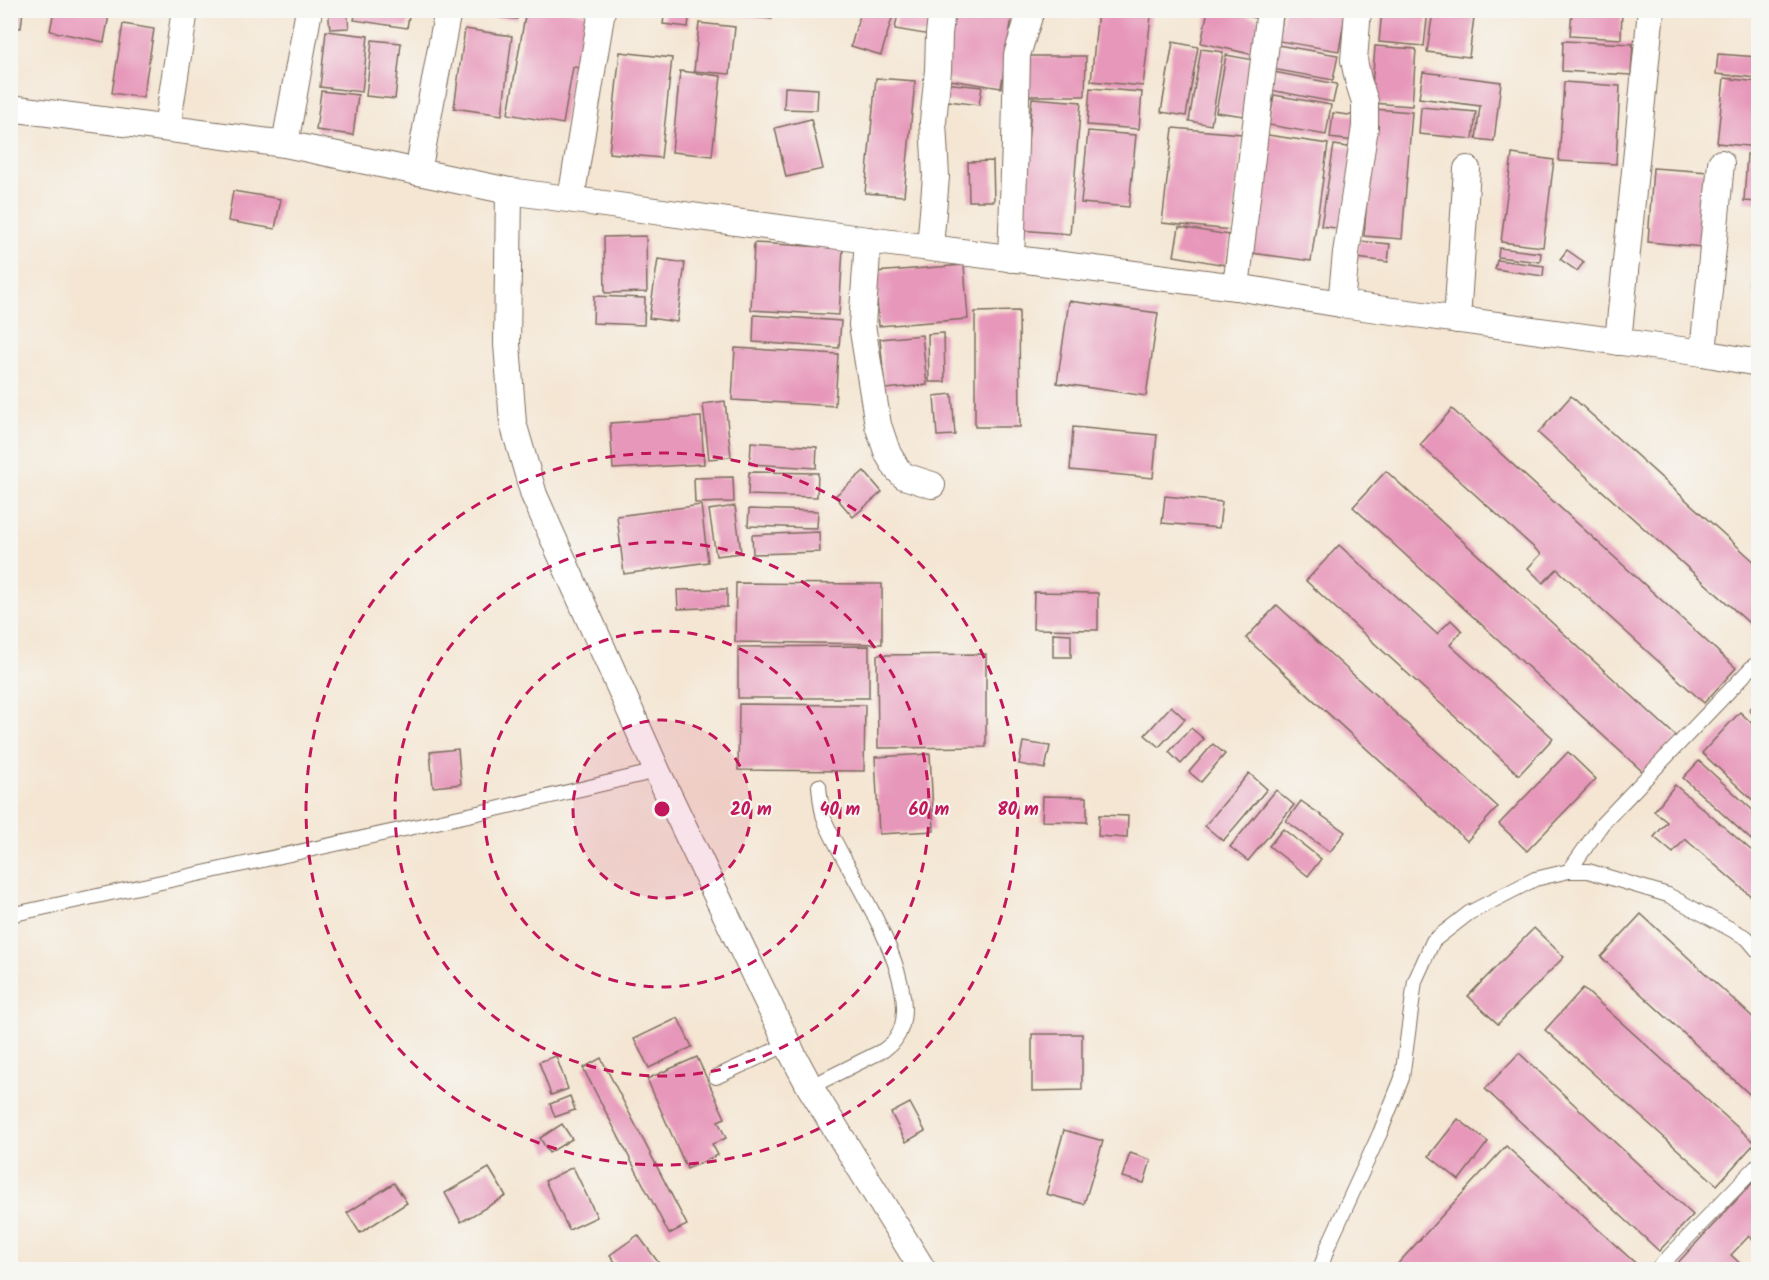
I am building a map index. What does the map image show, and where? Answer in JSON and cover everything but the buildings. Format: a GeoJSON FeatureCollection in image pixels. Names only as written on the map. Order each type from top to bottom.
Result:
{"type":"FeatureCollection","features":[{"type":"Feature","properties":{"kind":"street"},"geometry":{"type":"LineString","coordinates":[[167,128],[185,10]]}},
{"type":"Feature","properties":{"kind":"street"},"geometry":{"type":"LineString","coordinates":[[285,144],[309,10]]}},
{"type":"Feature","properties":{"kind":"street"},"geometry":{"type":"LineString","coordinates":[[418,172],[448,10]]}},
{"type":"Feature","properties":{"kind":"street"},"geometry":{"type":"LineString","coordinates":[[571,199],[602,10]]}},
{"type":"Feature","properties":{"kind":"street"},"geometry":{"type":"LineString","coordinates":[[930,247],[936,177],[933,122],[942,10]]}},
{"type":"Feature","properties":{"kind":"street"},"geometry":{"type":"LineString","coordinates":[[1011,259],[1017,55],[1031,10]]}},
{"type":"Feature","properties":{"kind":"street"},"geometry":{"type":"LineString","coordinates":[[1236,287],[1270,10]]}},
{"type":"Feature","properties":{"kind":"street"},"geometry":{"type":"LineString","coordinates":[[1341,304],[1346,253],[1365,127],[1365,102],[1354,60],[1358,10]]}},
{"type":"Feature","properties":{"kind":"street"},"geometry":{"type":"LineString","coordinates":[[1617,342],[1651,10]]}},
{"type":"Feature","properties":{"kind":"street"},"geometry":{"type":"LineString","coordinates":[[10,108],[285,144],[509,191],[1236,287],[1341,304],[1703,353],[1758,363]]}},
{"type":"Feature","properties":{"kind":"street"},"geometry":{"type":"LineString","coordinates":[[1703,353],[1721,163]]}},
{"type":"Feature","properties":{"kind":"street"},"geometry":{"type":"LineString","coordinates":[[1457,320],[1467,169]]}},
{"type":"Feature","properties":{"kind":"street"},"geometry":{"type":"LineString","coordinates":[[509,191],[507,344],[513,423],[534,495],[657,771],[788,1044],[810,1087],[923,1269]]}},
{"type":"Feature","properties":{"kind":"street"},"geometry":{"type":"LineString","coordinates":[[868,240],[862,325],[878,425],[888,454],[897,469],[904,476],[932,485]]}},
{"type":"Feature","properties":{"kind":"lane"},"geometry":{"type":"LineString","coordinates":[[1569,871],[1602,824],[1752,666]]}},
{"type":"Feature","properties":{"kind":"lane"},"geometry":{"type":"LineString","coordinates":[[10,915],[496,809],[657,771]]}},
{"type":"Feature","properties":{"kind":"lane"},"geometry":{"type":"LineString","coordinates":[[810,1087],[884,1050],[895,1040],[903,1016],[903,1000],[894,958],[856,878],[826,824],[822,814],[819,786]]}},
{"type":"Feature","properties":{"kind":"lane"},"geometry":{"type":"LineString","coordinates":[[1320,1269],[1402,1078],[1415,981],[1433,942],[1469,913],[1535,879],[1569,871],[1588,871],[1668,895],[1747,938],[1758,951]]}},
{"type":"Feature","properties":{"kind":"lane"},"geometry":{"type":"LineString","coordinates":[[716,1077],[788,1044]]}},
{"type":"Feature","properties":{"kind":"lane"},"geometry":{"type":"LineString","coordinates":[[1659,1267],[1758,1165]]}}]}
